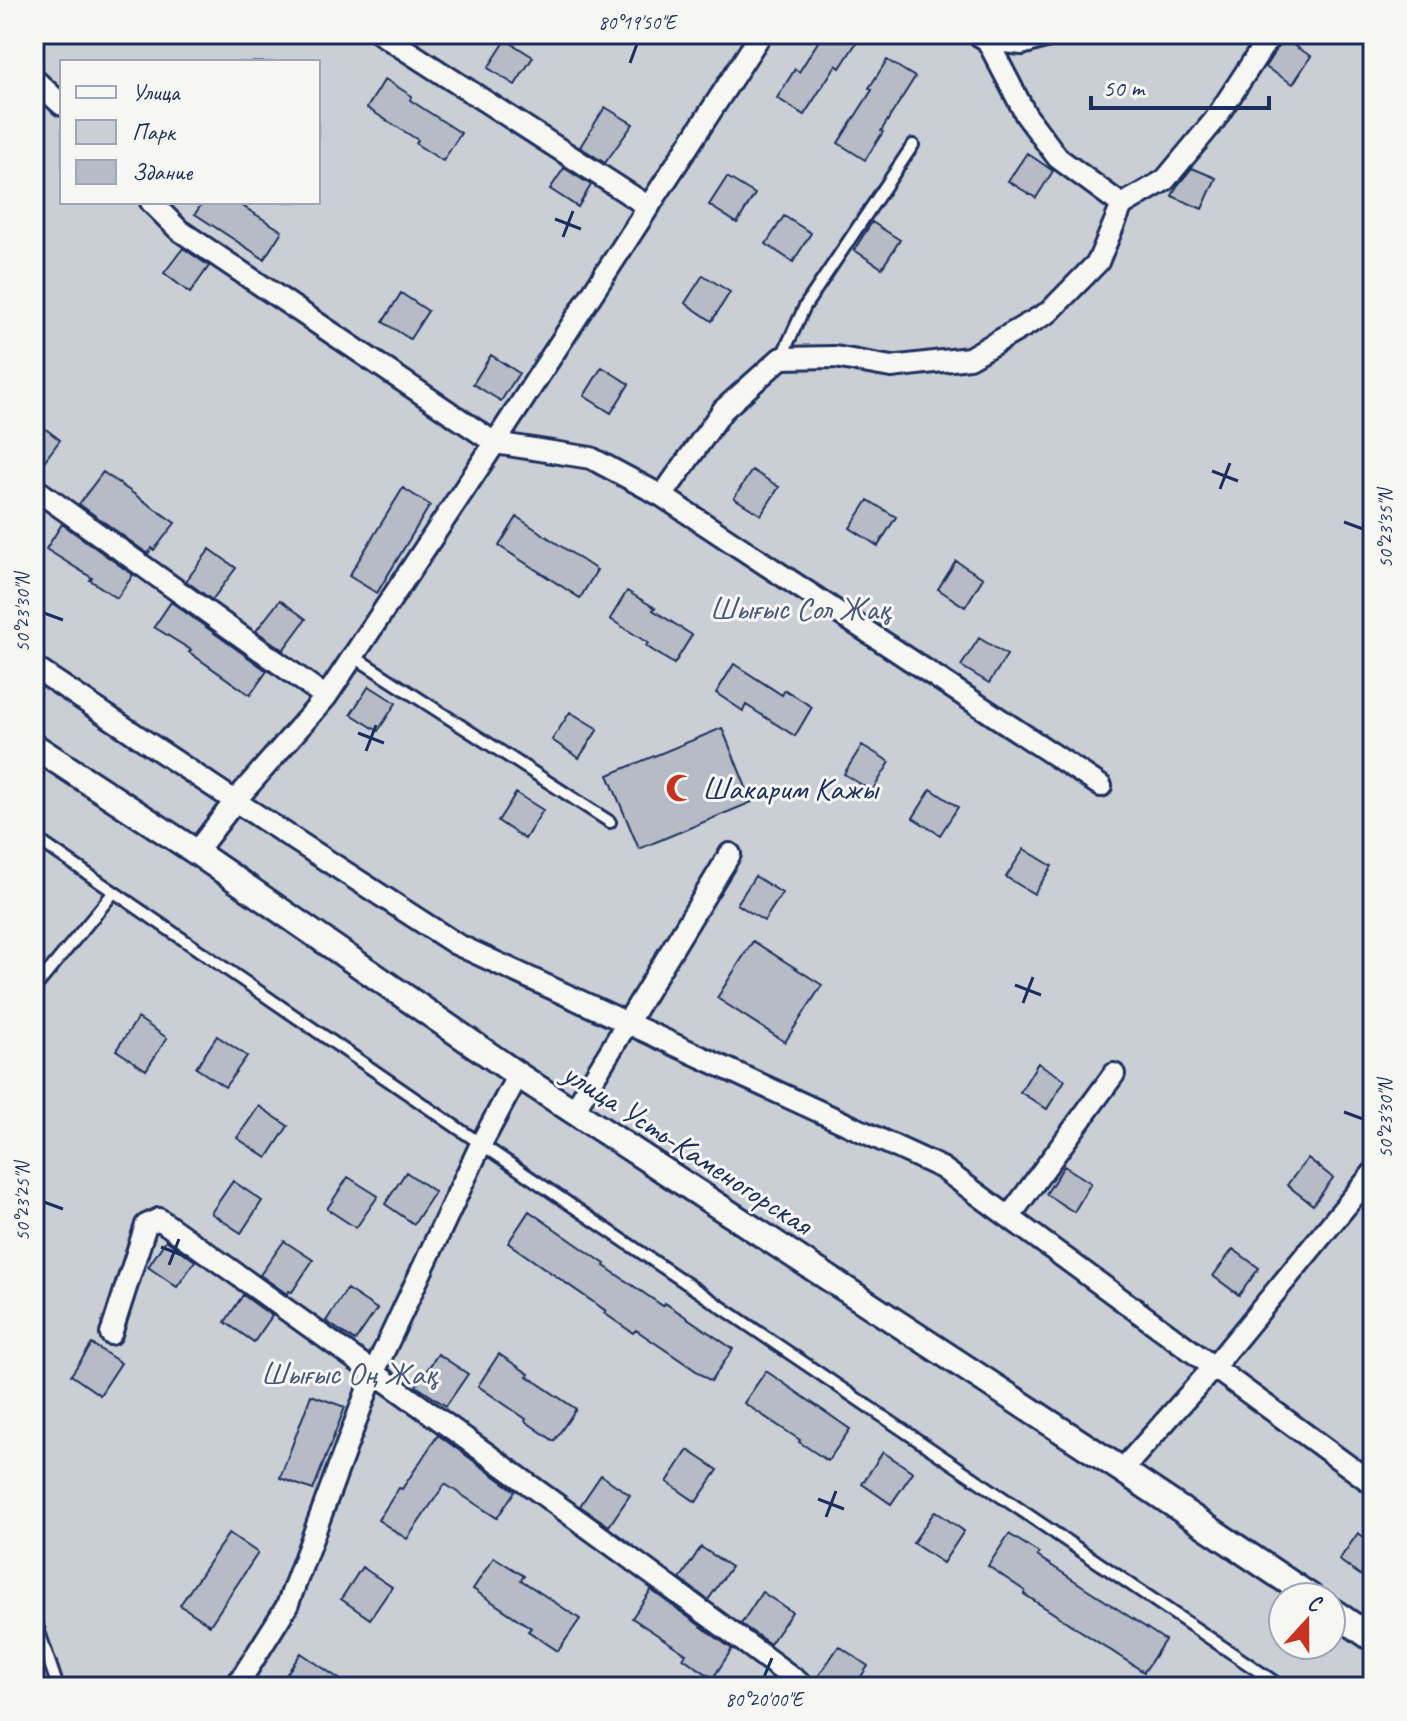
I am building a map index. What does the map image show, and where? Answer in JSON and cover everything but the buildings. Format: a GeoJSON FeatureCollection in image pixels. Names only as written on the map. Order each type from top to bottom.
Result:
{"type":"FeatureCollection","features":[{"type":"Feature","properties":{"kind":"street"},"geometry":{"type":"LineString","coordinates":[[381,34],[649,207]]}},
{"type":"Feature","properties":{"kind":"street"},"geometry":{"type":"LineString","coordinates":[[196,852],[235,801],[326,697],[761,34]]}},
{"type":"Feature","properties":{"kind":"street"},"geometry":{"type":"LineString","coordinates":[[982,37],[1022,44],[1055,34]]}},
{"type":"Feature","properties":{"kind":"street"},"geometry":{"type":"LineString","coordinates":[[662,496],[723,410],[781,358],[835,357],[891,367],[969,358],[1049,312],[1098,262],[1122,205],[1165,180],[1214,121],[1271,34]]}},
{"type":"Feature","properties":{"kind":"street"},"geometry":{"type":"LineString","coordinates":[[982,37],[1026,115],[1058,158],[1122,205]]}},
{"type":"Feature","properties":{"kind":"street"},"geometry":{"type":"LineString","coordinates":[[34,79],[60,103]]}},
{"type":"Feature","properties":{"kind":"street"},"geometry":{"type":"LineString","coordinates":[[153,204],[179,230],[495,443],[591,458],[662,496],[1101,786]]}},
{"type":"Feature","properties":{"kind":"street"},"geometry":{"type":"LineString","coordinates":[[34,488],[326,697]]}},
{"type":"Feature","properties":{"kind":"street"},"geometry":{"type":"LineString","coordinates":[[34,667],[456,944],[942,1168],[1373,1484]]}},
{"type":"Feature","properties":{"kind":"street","name":"улица Усть-Каменогорская"},"geometry":{"type":"LineString","coordinates":[[34,746],[196,852],[573,1112],[1287,1581]]}},
{"type":"Feature","properties":{"kind":"street"},"geometry":{"type":"LineString","coordinates":[[573,1112],[730,854]]}},
{"type":"Feature","properties":{"kind":"street"},"geometry":{"type":"LineString","coordinates":[[1009,1217],[1114,1074]]}},
{"type":"Feature","properties":{"kind":"street"},"geometry":{"type":"LineString","coordinates":[[245,1683],[287,1606],[374,1372],[481,1144],[518,1075]]}},
{"type":"Feature","properties":{"kind":"street"},"geometry":{"type":"LineString","coordinates":[[1122,1470],[1213,1368],[1373,1173]]}},
{"type":"Feature","properties":{"kind":"street"},"geometry":{"type":"LineString","coordinates":[[111,1334],[146,1225],[159,1219],[623,1552],[805,1687]]}},
{"type":"Feature","properties":{"kind":"street"},"geometry":{"type":"LineString","coordinates":[[1347,1621],[1373,1639]]}},
{"type":"Feature","properties":{"kind":"lane"},"geometry":{"type":"LineString","coordinates":[[781,358],[805,306],[913,145]]}},
{"type":"Feature","properties":{"kind":"lane"},"geometry":{"type":"LineString","coordinates":[[353,656],[610,822]]}},
{"type":"Feature","properties":{"kind":"lane"},"geometry":{"type":"LineString","coordinates":[[34,837],[1282,1687]]}},
{"type":"Feature","properties":{"kind":"lane"},"geometry":{"type":"LineString","coordinates":[[34,989],[114,892]]}},
{"type":"Feature","properties":{"kind":"lane"},"geometry":{"type":"LineString","coordinates":[[34,1617],[58,1687]]}},
{"type":"Feature","properties":{"kind":"green space","name":"Шығыс Сол Жақ"},"geometry":{"type":"Polygon","coordinates":[[[34,34],[1373,34],[1373,1687],[34,1687],[34,34]]]}},
{"type":"Feature","properties":{"kind":"place","name":"Шакарим Кажы"},"geometry":{"type":"Point","coordinates":[680,788]}},
{"type":"Feature","properties":{"kind":"park label","name":"Шығыс Оң Жақ"},"geometry":{"type":"Point","coordinates":[349,1373]}}]}
